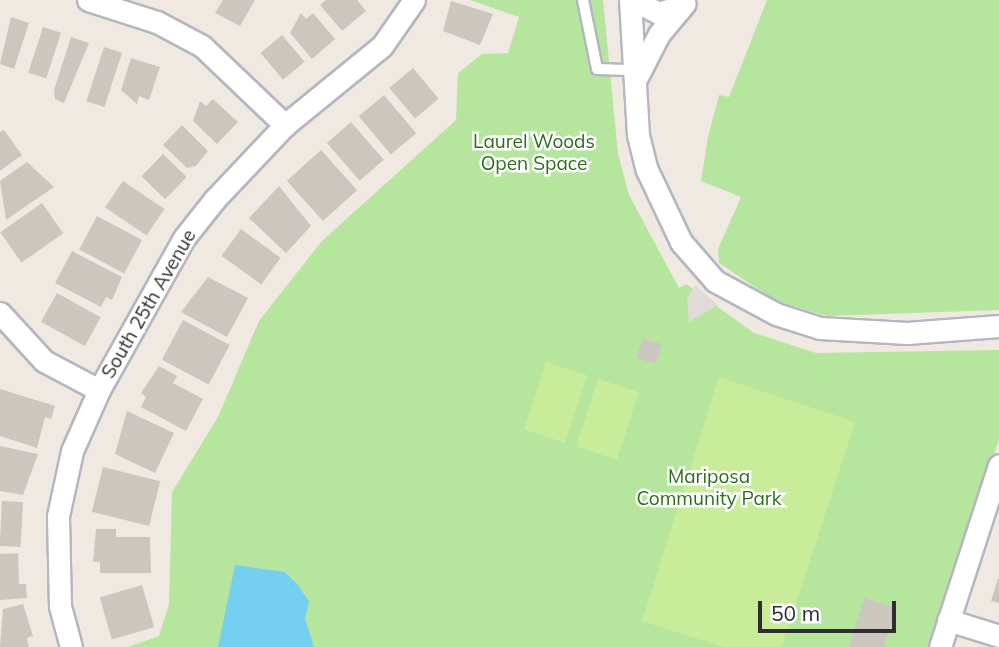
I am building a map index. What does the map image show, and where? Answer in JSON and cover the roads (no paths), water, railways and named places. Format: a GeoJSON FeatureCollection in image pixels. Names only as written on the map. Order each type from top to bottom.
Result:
{"type":"FeatureCollection","features":[{"type":"Feature","properties":{"kind":"street"},"geometry":{"type":"LineString","coordinates":[[88,0],[157,22],[202,46],[285,125]]}},
{"type":"Feature","properties":{"kind":"street","name":"South 25th Avenue"},"geometry":{"type":"LineString","coordinates":[[71,647],[59,594],[58,516],[72,451],[99,390],[184,238],[285,125],[382,46],[414,0]]}},
{"type":"Feature","properties":{"kind":"street"},"geometry":{"type":"LineString","coordinates":[[686,2],[659,13],[631,0],[638,135],[657,198],[681,242],[715,281],[766,309],[820,328],[895,333],[999,326]]}},
{"type":"Feature","properties":{"kind":"street"},"geometry":{"type":"LineString","coordinates":[[635,74],[659,34],[686,2]]}},
{"type":"Feature","properties":{"kind":"street"},"geometry":{"type":"LineString","coordinates":[[0,313],[44,361],[99,390]]}},
{"type":"Feature","properties":{"kind":"street"},"geometry":{"type":"LineString","coordinates":[[940,647],[999,465]]}},
{"type":"Feature","properties":{"kind":"street"},"geometry":{"type":"LineString","coordinates":[[948,620],[999,636]]}},
{"type":"Feature","properties":{"kind":"lane"},"geometry":{"type":"LineString","coordinates":[[583,0],[597,69],[635,74]]}},
{"type":"Feature","properties":{"kind":"water"},"geometry":{"type":"Polygon","coordinates":[[[235,565],[285,572],[298,585],[309,602],[305,619],[314,647],[218,647],[235,565]]]}},
{"type":"Feature","properties":{"kind":"park label","name":"Laurel Woods Open Space"},"geometry":{"type":"Point","coordinates":[534,153]}},
{"type":"Feature","properties":{"kind":"park label","name":"Mariposa Community Park"},"geometry":{"type":"Point","coordinates":[709,488]}}]}
